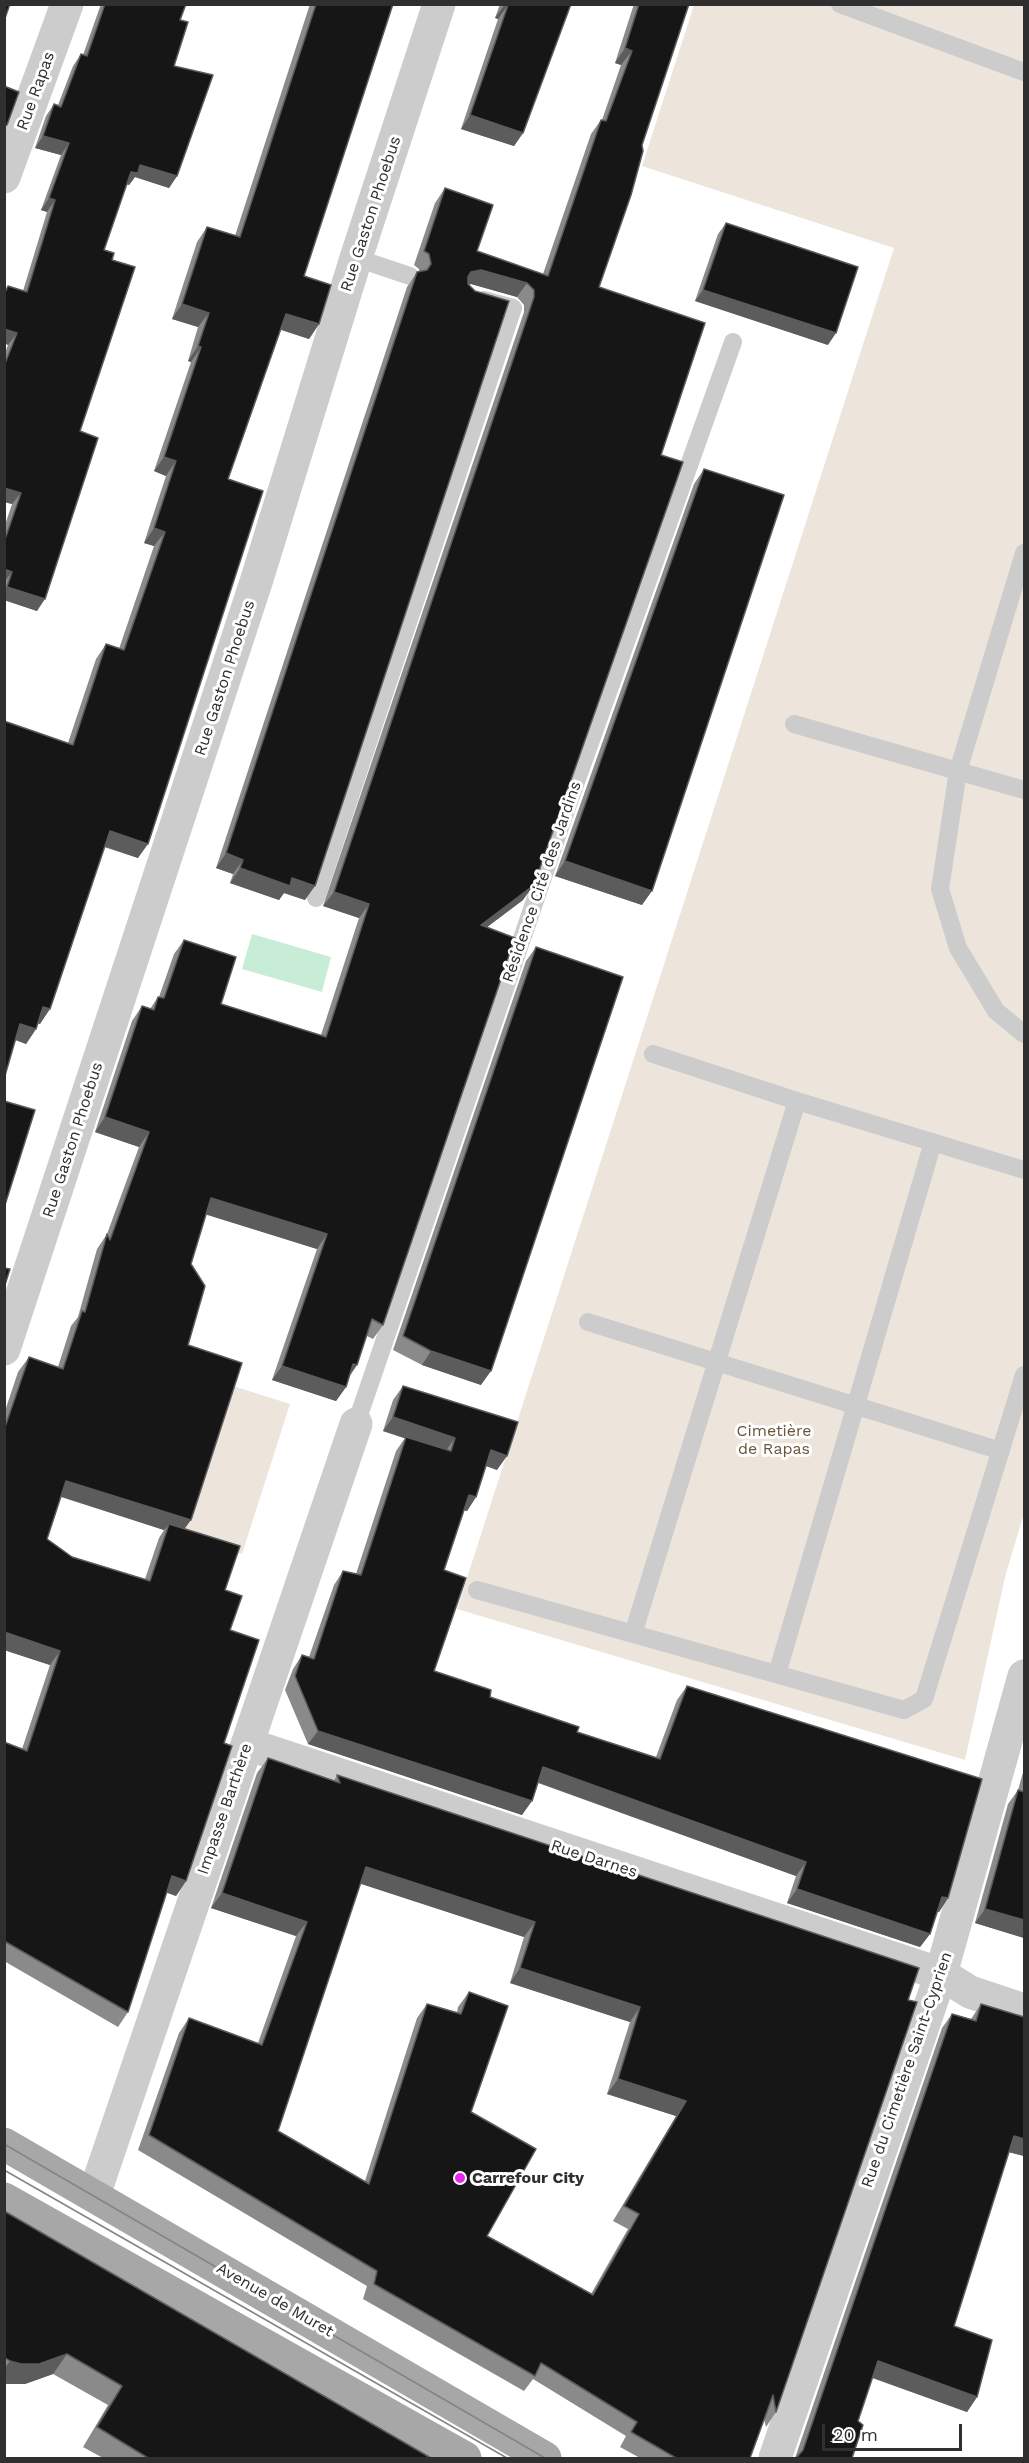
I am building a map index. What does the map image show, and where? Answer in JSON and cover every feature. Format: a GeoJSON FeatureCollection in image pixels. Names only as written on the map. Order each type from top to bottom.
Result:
{"type":"FeatureCollection","features":[{"type":"Feature","properties":{"kind":"main road","name":"Avenue de Muret"},"geometry":{"type":"LineString","coordinates":[[4,2144],[94,2194],[545,2458]]}},
{"type":"Feature","properties":{"kind":"main road"},"geometry":{"type":"LineString","coordinates":[[4,2199],[465,2458]]}},
{"type":"Feature","properties":{"kind":"street","name":"Rue Rapas"},"geometry":{"type":"LineString","coordinates":[[4,177],[67,4]]}},
{"type":"Feature","properties":{"kind":"street","name":"Rue Gaston Phoebus"},"geometry":{"type":"LineString","coordinates":[[4,1349],[257,579],[356,258],[439,4]]}},
{"type":"Feature","properties":{"kind":"street","name":"Impasse Barthère"},"geometry":{"type":"LineString","coordinates":[[94,2194],[356,1424]]}},
{"type":"Feature","properties":{"kind":"street","name":"Rue du Cimetière Saint-Cyprien"},"geometry":{"type":"LineString","coordinates":[[775,2458],[941,1974],[1024,1676]]}},
{"type":"Feature","properties":{"kind":"street","name":"Rue Darnes"},"geometry":{"type":"LineString","coordinates":[[247,1744],[941,1974],[970,1992],[1024,2010]]}},
{"type":"Feature","properties":{"kind":"lane"},"geometry":{"type":"LineString","coordinates":[[840,4],[1024,72]]}},
{"type":"Feature","properties":{"kind":"lane"},"geometry":{"type":"LineString","coordinates":[[356,258],[410,276]]}},
{"type":"Feature","properties":{"kind":"lane"},"geometry":{"type":"LineString","coordinates":[[316,898],[513,308],[468,295]]}},
{"type":"Feature","properties":{"kind":"lane","name":"Résidence Cité des Jardins"},"geometry":{"type":"LineString","coordinates":[[356,1424],[566,810],[733,342]]}},
{"type":"Feature","properties":{"kind":"lane"},"geometry":{"type":"LineString","coordinates":[[1024,553],[1020,582],[958,771],[940,889],[958,948],[996,1011],[1024,1034]]}},
{"type":"Feature","properties":{"kind":"lane"},"geometry":{"type":"LineString","coordinates":[[794,724],[1024,790]]}},
{"type":"Feature","properties":{"kind":"lane"},"geometry":{"type":"LineString","coordinates":[[653,1054],[797,1101],[1024,1170]]}},
{"type":"Feature","properties":{"kind":"lane"},"geometry":{"type":"LineString","coordinates":[[633,1634],[797,1101]]}},
{"type":"Feature","properties":{"kind":"lane"},"geometry":{"type":"LineString","coordinates":[[777,1674],[933,1142]]}},
{"type":"Feature","properties":{"kind":"lane"},"geometry":{"type":"LineString","coordinates":[[588,1322],[1001,1451]]}},
{"type":"Feature","properties":{"kind":"lane"},"geometry":{"type":"LineString","coordinates":[[477,1590],[904,1710],[924,1699],[1024,1376]]}},
{"type":"Feature","properties":{"kind":"green space","name":"Cimetière de Rapas"},"geometry":{"type":"Polygon","coordinates":[[[694,5],[1024,5],[1024,1513],[1005,1577],[965,1760],[457,1609],[894,248],[642,166],[694,5]]]}},
{"type":"Feature","properties":{"kind":"green space"},"geometry":{"type":"Polygon","coordinates":[[[230,1385],[290,1404],[242,1554],[180,1536],[230,1385]]]}},
{"type":"Feature","properties":{"kind":"shaded area"},"geometry":{"type":"Polygon","coordinates":[[[252,934],[331,957],[322,992],[242,969],[252,934]]]}},
{"type":"Feature","properties":{"kind":"building"},"geometry":{"type":"Polygon","coordinates":[[[4,4],[10,4],[4,21],[4,4]]]}},
{"type":"Feature","properties":{"kind":"building"},"geometry":{"type":"Polygon","coordinates":[[[105,4],[186,4],[180,20],[188,22],[174,66],[213,75],[177,176],[140,165],[138,173],[131,172],[104,250],[114,253],[112,260],[135,267],[80,431],[98,438],[45,599],[7,587],[12,572],[4,569],[4,542],[21,493],[4,488],[4,366],[17,333],[4,329],[4,295],[8,286],[27,292],[55,200],[49,198],[69,143],[43,136],[54,104],[61,107],[81,54],[87,56],[105,4]]]}},
{"type":"Feature","properties":{"kind":"building"},"geometry":{"type":"Polygon","coordinates":[[[316,4],[393,4],[304,276],[331,285],[319,324],[286,314],[228,479],[263,491],[148,844],[110,831],[50,1009],[43,1007],[36,1029],[20,1024],[4,1079],[4,721],[73,745],[106,644],[124,650],[165,532],[154,528],[176,461],[164,457],[201,347],[198,346],[209,313],[182,304],[207,227],[240,237],[316,4]]]}},
{"type":"Feature","properties":{"kind":"building"},"geometry":{"type":"Polygon","coordinates":[[[505,4],[571,4],[523,133],[470,115],[508,5],[505,4]]]}},
{"type":"Feature","properties":{"kind":"building"},"geometry":{"type":"Polygon","coordinates":[[[639,4],[689,4],[642,145],[643,151],[631,195],[599,287],[705,323],[661,455],[683,462],[534,885],[481,925],[515,938],[383,1325],[372,1319],[357,1365],[353,1364],[346,1387],[282,1366],[327,1234],[211,1198],[191,1264],[205,1286],[188,1345],[242,1363],[191,1520],[66,1481],[47,1539],[72,1557],[150,1581],[169,1524],[240,1546],[225,1590],[242,1596],[230,1630],[259,1640],[224,1743],[232,1746],[186,1881],[172,1876],[128,2012],[4,1941],[4,1742],[27,1751],[60,1651],[4,1632],[4,1430],[29,1357],[63,1369],[82,1311],[85,1312],[107,1234],[110,1240],[149,1132],[105,1117],[142,1006],[154,1010],[158,997],[164,998],[184,940],[236,957],[221,1004],[326,1037],[369,904],[334,892],[534,297],[534,290],[527,283],[481,270],[471,272],[468,277],[468,284],[475,291],[509,301],[315,886],[292,878],[290,886],[240,868],[243,860],[226,853],[417,272],[427,270],[431,264],[429,254],[424,251],[445,188],[493,205],[477,251],[548,276],[601,120],[606,121],[632,51],[625,48],[639,4]]]}},
{"type":"Feature","properties":{"kind":"building"},"geometry":{"type":"Polygon","coordinates":[[[4,86],[19,92],[7,125],[4,125],[4,86]]]}},
{"type":"Feature","properties":{"kind":"building"},"geometry":{"type":"Polygon","coordinates":[[[726,223],[858,267],[836,333],[703,290],[726,223]]]}},
{"type":"Feature","properties":{"kind":"building"},"geometry":{"type":"Polygon","coordinates":[[[704,469],[784,495],[652,891],[565,861],[704,469]]]}},
{"type":"Feature","properties":{"kind":"building"},"geometry":{"type":"Polygon","coordinates":[[[536,947],[623,977],[491,1371],[431,1351],[403,1336],[536,947]]]}},
{"type":"Feature","properties":{"kind":"building"},"geometry":{"type":"Polygon","coordinates":[[[4,1101],[35,1110],[4,1208],[4,1101]]]}},
{"type":"Feature","properties":{"kind":"building"},"geometry":{"type":"Polygon","coordinates":[[[4,1268],[10,1269],[4,1288],[4,1268]]]}},
{"type":"Feature","properties":{"kind":"building"},"geometry":{"type":"Polygon","coordinates":[[[403,1386],[518,1422],[507,1456],[491,1450],[476,1497],[469,1495],[444,1570],[466,1578],[434,1671],[491,1690],[490,1697],[579,1727],[577,1732],[660,1759],[687,1686],[982,1779],[948,1898],[942,1897],[930,1934],[797,1889],[806,1862],[543,1767],[532,1801],[318,1731],[295,1676],[302,1655],[314,1659],[343,1571],[361,1575],[406,1437],[451,1451],[455,1438],[393,1417],[403,1386]]]}},
{"type":"Feature","properties":{"kind":"building"},"geometry":{"type":"Polygon","coordinates":[[[268,1758],[340,1783],[337,1775],[919,1968],[908,2000],[917,2002],[776,2412],[773,2395],[750,2458],[676,2458],[631,2432],[637,2422],[541,2363],[535,2376],[374,2284],[377,2271],[149,2135],[189,2018],[262,2045],[307,1922],[222,1893],[268,1758]],[[366,1867],[278,2131],[369,2184],[427,2004],[461,2014],[469,1992],[508,2006],[471,2112],[536,2149],[487,2236],[593,2295],[639,2214],[624,2206],[686,2101],[618,2079],[640,2007],[520,1968],[535,1922],[366,1867]]]}},
{"type":"Feature","properties":{"kind":"building"},"geometry":{"type":"Polygon","coordinates":[[[1018,1790],[1024,1792],[1024,1920],[985,1909],[1018,1790]]]}},
{"type":"Feature","properties":{"kind":"building"},"geometry":{"type":"Polygon","coordinates":[[[981,2004],[1024,2017],[1024,2139],[1014,2136],[954,2326],[992,2340],[977,2397],[878,2361],[858,2421],[863,2425],[852,2458],[796,2458],[803,2450],[952,2014],[976,2021],[981,2004]]]}},
{"type":"Feature","properties":{"kind":"building"},"geometry":{"type":"Polygon","coordinates":[[[4,2211],[431,2458],[148,2458],[97,2427],[122,2386],[67,2354],[39,2364],[21,2364],[4,2357],[4,2211]]]}},
{"type":"Feature","properties":{"kind":"tram line"},"geometry":{"type":"LineString","coordinates":[[4,2144],[545,2458]]}},
{"type":"Feature","properties":{"kind":"tram line"},"geometry":{"type":"LineString","coordinates":[[4,2170],[507,2458]]}},
{"type":"Feature","properties":{"kind":"place","name":"Carrefour City"},"geometry":{"type":"Point","coordinates":[460,2178]}}]}
